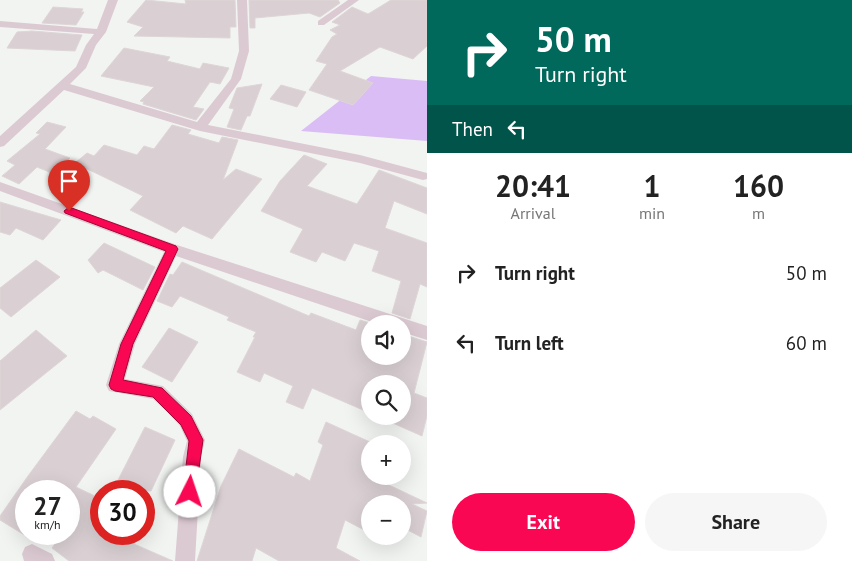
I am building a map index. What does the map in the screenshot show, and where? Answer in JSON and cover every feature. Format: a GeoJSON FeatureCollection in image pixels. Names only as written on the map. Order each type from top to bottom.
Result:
{"type":"FeatureCollection","features":[{"type":"Feature","properties":{"kind":"street"},"geometry":{"type":"LineString","coordinates":[[0,143],[81,68],[91,45],[101,32],[113,0]]}},
{"type":"Feature","properties":{"kind":"street"},"geometry":{"type":"LineString","coordinates":[[200,127],[236,79],[244,51],[242,0]]}},
{"type":"Feature","properties":{"kind":"street"},"geometry":{"type":"LineString","coordinates":[[321,23],[354,0]]}},
{"type":"Feature","properties":{"kind":"street"},"geometry":{"type":"LineString","coordinates":[[0,24],[101,32]]}},
{"type":"Feature","properties":{"kind":"street"},"geometry":{"type":"LineString","coordinates":[[63,86],[200,127],[360,159],[423,176]]}},
{"type":"Feature","properties":{"kind":"street"},"geometry":{"type":"LineString","coordinates":[[0,186],[172,249],[374,315]]}},
{"type":"Feature","properties":{"kind":"street"},"geometry":{"type":"LineString","coordinates":[[172,249],[127,344],[115,385],[157,392],[186,420],[196,440],[192,457],[185,561]]}},
{"type":"Feature","properties":{"kind":"street"},"geometry":{"type":"LineString","coordinates":[[411,327],[427,333]]}},
{"type":"Feature","properties":{"kind":"shaded area"},"geometry":{"type":"Polygon","coordinates":[[[371,76],[427,81],[427,141],[301,131],[371,76]]]}},
{"type":"Feature","properties":{"kind":"building"},"geometry":{"type":"Polygon","coordinates":[[[146,0],[186,4],[185,0],[235,0],[236,27],[230,27],[230,38],[134,36],[143,27],[127,22],[146,0]]]}},
{"type":"Feature","properties":{"kind":"building"},"geometry":{"type":"Polygon","coordinates":[[[249,0],[338,0],[340,3],[320,17],[309,13],[255,18],[255,28],[250,28],[249,0]]]}},
{"type":"Feature","properties":{"kind":"building"},"geometry":{"type":"Polygon","coordinates":[[[391,0],[427,0],[427,46],[413,59],[380,47],[340,71],[373,83],[353,105],[309,90],[327,64],[316,61],[332,37],[337,34],[330,30],[340,25],[332,22],[352,7],[368,14],[391,0]]]}},
{"type":"Feature","properties":{"kind":"building"},"geometry":{"type":"Polygon","coordinates":[[[53,7],[83,9],[81,12],[84,12],[76,25],[42,23],[53,7]]]}},
{"type":"Feature","properties":{"kind":"building"},"geometry":{"type":"Polygon","coordinates":[[[32,31],[82,35],[75,51],[7,48],[17,32],[32,31]]]}},
{"type":"Feature","properties":{"kind":"building"},"geometry":{"type":"Polygon","coordinates":[[[124,48],[170,57],[167,61],[200,69],[203,63],[229,68],[220,84],[210,82],[193,107],[204,109],[196,120],[143,104],[144,102],[140,101],[154,87],[101,76],[124,48]]]}},
{"type":"Feature","properties":{"kind":"building"},"geometry":{"type":"Polygon","coordinates":[[[262,84],[250,116],[247,116],[241,130],[227,127],[234,109],[229,108],[237,88],[262,84]]]}},
{"type":"Feature","properties":{"kind":"building"},"geometry":{"type":"Polygon","coordinates":[[[281,85],[306,92],[297,107],[270,99],[281,85]]]}},
{"type":"Feature","properties":{"kind":"building"},"geometry":{"type":"Polygon","coordinates":[[[47,122],[66,127],[45,149],[70,158],[54,174],[37,167],[19,184],[2,176],[15,165],[7,161],[40,134],[36,133],[47,122]]]}},
{"type":"Feature","properties":{"kind":"building"},"geometry":{"type":"Polygon","coordinates":[[[172,125],[191,130],[188,134],[219,143],[222,137],[238,140],[223,180],[236,169],[262,179],[212,239],[183,226],[176,233],[130,210],[143,196],[75,163],[87,153],[94,156],[104,145],[137,155],[144,146],[154,149],[172,125]]]}},
{"type":"Feature","properties":{"kind":"building"},"geometry":{"type":"Polygon","coordinates":[[[304,155],[327,164],[307,186],[357,204],[379,170],[427,188],[427,214],[394,201],[385,228],[427,243],[427,287],[420,284],[411,316],[392,313],[401,281],[372,271],[379,251],[354,243],[345,261],[322,252],[316,262],[290,252],[303,229],[261,211],[280,181],[304,155]]]}},
{"type":"Feature","properties":{"kind":"building"},"geometry":{"type":"Polygon","coordinates":[[[0,202],[61,220],[43,240],[16,228],[10,235],[0,232],[0,202]]]}},
{"type":"Feature","properties":{"kind":"building"},"geometry":{"type":"Polygon","coordinates":[[[104,243],[155,267],[143,290],[103,270],[98,273],[88,260],[104,243]]]}},
{"type":"Feature","properties":{"kind":"building"},"geometry":{"type":"Polygon","coordinates":[[[36,260],[60,277],[11,317],[0,308],[0,288],[36,260]]]}},
{"type":"Feature","properties":{"kind":"building"},"geometry":{"type":"Polygon","coordinates":[[[182,262],[309,316],[311,313],[356,330],[361,320],[361,365],[411,365],[411,337],[427,342],[414,393],[427,398],[427,416],[422,436],[397,425],[411,425],[411,375],[361,375],[361,409],[312,388],[303,409],[286,402],[293,386],[264,373],[260,382],[237,372],[256,332],[227,320],[229,317],[180,296],[172,307],[157,301],[170,274],[173,275],[182,262]]]}},
{"type":"Feature","properties":{"kind":"building"},"geometry":{"type":"Polygon","coordinates":[[[169,328],[198,342],[172,382],[142,367],[169,328]]]}},
{"type":"Feature","properties":{"kind":"building"},"geometry":{"type":"Polygon","coordinates":[[[36,330],[67,356],[0,410],[0,361],[36,330]]]}},
{"type":"Feature","properties":{"kind":"building"},"geometry":{"type":"Polygon","coordinates":[[[76,411],[90,419],[93,416],[116,429],[80,481],[25,480],[76,411]]]}},
{"type":"Feature","properties":{"kind":"building"},"geometry":{"type":"Polygon","coordinates":[[[326,422],[361,438],[361,485],[389,485],[410,495],[361,495],[361,528],[345,520],[336,548],[360,561],[279,561],[256,548],[252,561],[197,561],[221,486],[239,449],[294,477],[296,473],[310,481],[323,445],[318,442],[326,422]]]}},
{"type":"Feature","properties":{"kind":"building"},"geometry":{"type":"Polygon","coordinates":[[[145,427],[175,440],[155,482],[155,480],[118,480],[145,427]]]}},
{"type":"Feature","properties":{"kind":"building"},"geometry":{"type":"Polygon","coordinates":[[[80,489],[90,494],[90,545],[136,545],[173,561],[69,561],[52,548],[54,545],[80,545],[80,489]]]}},
{"type":"Feature","properties":{"kind":"building"},"geometry":{"type":"Polygon","coordinates":[[[15,495],[15,529],[0,520],[0,516],[15,495]]]}},
{"type":"Feature","properties":{"kind":"building"},"geometry":{"type":"Polygon","coordinates":[[[411,495],[427,503],[412,504],[427,511],[421,537],[411,532],[411,495]]]}},
{"type":"Feature","properties":{"kind":"route"},"geometry":{"type":"LineString","coordinates":[[69,211],[172,249],[121,358],[122,369],[115,385],[157,392],[186,420],[196,440],[192,457],[190,492]]}}]}
